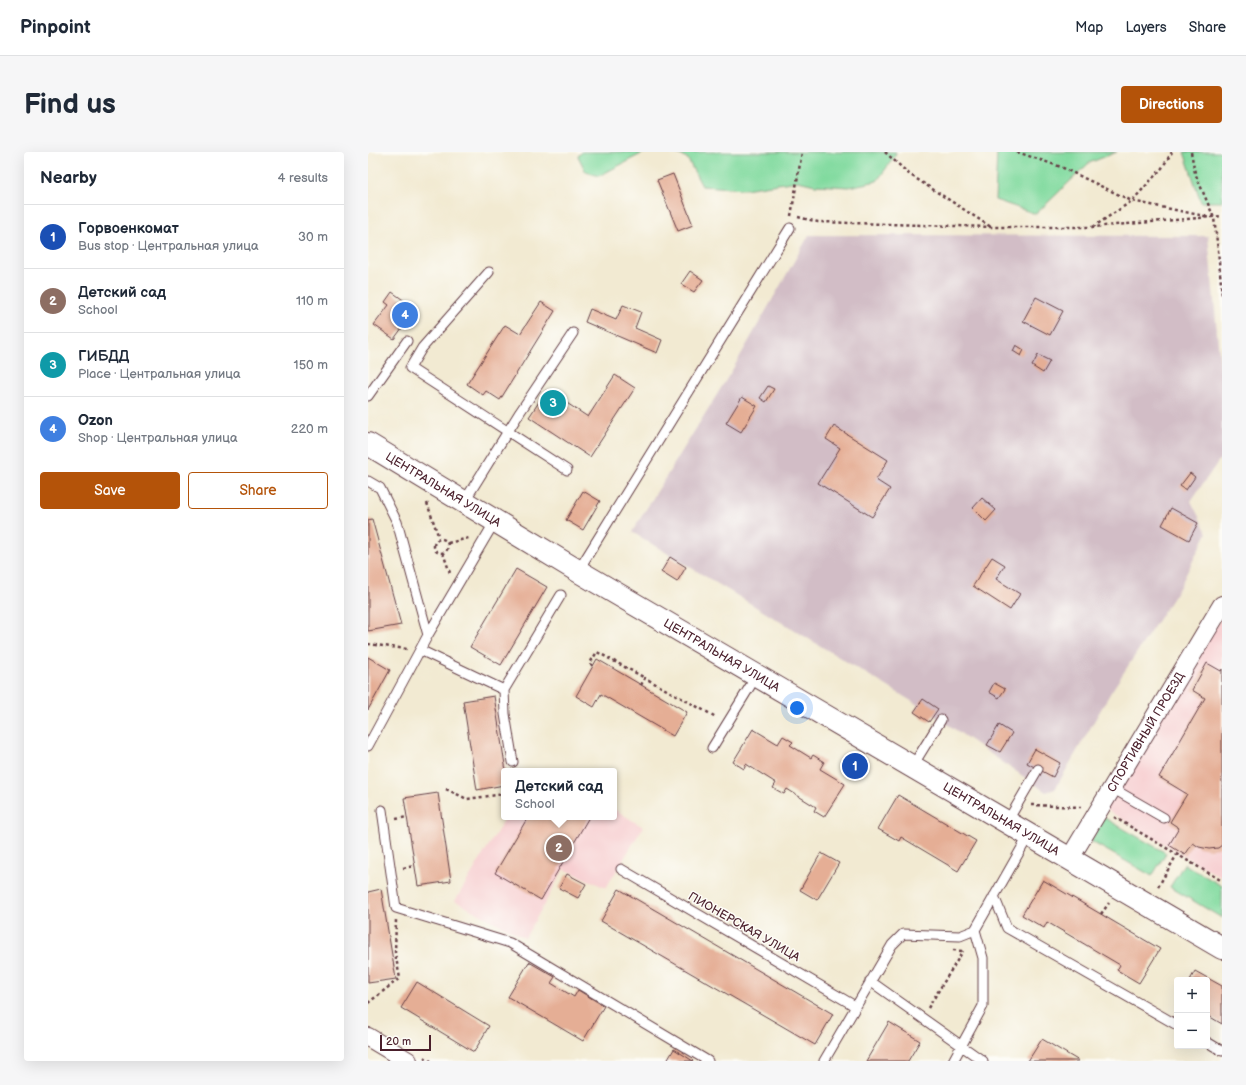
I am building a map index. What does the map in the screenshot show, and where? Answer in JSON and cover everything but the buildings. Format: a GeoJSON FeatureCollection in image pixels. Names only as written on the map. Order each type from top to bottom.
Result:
{"type":"FeatureCollection","features":[{"type":"Feature","properties":{"kind":"main road","name":"ЦЕНТРАЛЬНАЯ УЛИЦА"},"geometry":{"type":"LineString","coordinates":[[368,444],[912,767],[1012,814],[1029,835],[1221,943]]}},
{"type":"Feature","properties":{"kind":"street","name":"СПОРТИВНЫЙ ПРОЕЗД"},"geometry":{"type":"LineString","coordinates":[[1070,858],[1222,605]]}},
{"type":"Feature","properties":{"kind":"street"},"geometry":{"type":"LineString","coordinates":[[368,1037],[408,1061]]}},
{"type":"Feature","properties":{"kind":"lane"},"geometry":{"type":"LineString","coordinates":[[578,570],[790,228]]}},
{"type":"Feature","properties":{"kind":"lane"},"geometry":{"type":"LineString","coordinates":[[489,272],[422,348],[410,368],[567,470]]}},
{"type":"Feature","properties":{"kind":"lane"},"geometry":{"type":"LineString","coordinates":[[464,502],[507,432],[573,333]]}},
{"type":"Feature","properties":{"kind":"lane"},"geometry":{"type":"LineString","coordinates":[[368,396],[407,341]]}},
{"type":"Feature","properties":{"kind":"lane"},"geometry":{"type":"LineString","coordinates":[[368,481],[380,488],[397,522],[428,635]]}},
{"type":"Feature","properties":{"kind":"lane"},"geometry":{"type":"LineString","coordinates":[[368,746],[428,635],[491,528],[494,520]]}},
{"type":"Feature","properties":{"kind":"lane"},"geometry":{"type":"LineString","coordinates":[[513,762],[505,714],[504,690],[561,595]]}},
{"type":"Feature","properties":{"kind":"lane"},"geometry":{"type":"LineString","coordinates":[[420,650],[504,690]]}},
{"type":"Feature","properties":{"kind":"lane"},"geometry":{"type":"LineString","coordinates":[[712,748],[757,674]]}},
{"type":"Feature","properties":{"kind":"lane"},"geometry":{"type":"LineString","coordinates":[[912,767],[942,720]]}},
{"type":"Feature","properties":{"kind":"lane"},"geometry":{"type":"LineString","coordinates":[[1012,814],[1038,769]]}},
{"type":"Feature","properties":{"kind":"lane"},"geometry":{"type":"LineString","coordinates":[[1112,788],[1164,818]]}},
{"type":"Feature","properties":{"kind":"lane"},"geometry":{"type":"LineString","coordinates":[[382,810],[396,908],[510,943],[708,1061]]}},
{"type":"Feature","properties":{"kind":"lane"},"geometry":{"type":"LineString","coordinates":[[824,1061],[892,945],[904,934],[960,936],[975,930],[1029,835]]}},
{"type":"Feature","properties":{"kind":"lane","name":"ПИОНЕРСКАЯ УЛИЦА"},"geometry":{"type":"LineString","coordinates":[[621,869],[855,1006]]}},
{"type":"Feature","properties":{"kind":"lane"},"geometry":{"type":"LineString","coordinates":[[994,896],[1007,928],[1174,1023]]}},
{"type":"Feature","properties":{"kind":"lane"},"geometry":{"type":"LineString","coordinates":[[954,1061],[983,1006],[983,958],[975,930]]}},
{"type":"Feature","properties":{"kind":"lane"},"geometry":{"type":"LineString","coordinates":[[870,981],[983,1061]]}},
{"type":"Feature","properties":{"kind":"lane"},"geometry":{"type":"LineString","coordinates":[[1210,1044],[1222,1051]]}},
{"type":"Feature","properties":{"kind":"path"},"geometry":{"type":"LineString","coordinates":[[790,228],[802,152]]}},
{"type":"Feature","properties":{"kind":"path"},"geometry":{"type":"LineString","coordinates":[[885,152],[909,174],[991,227]]}},
{"type":"Feature","properties":{"kind":"path"},"geometry":{"type":"LineString","coordinates":[[1017,152],[1061,167],[1132,201],[1214,218]]}},
{"type":"Feature","properties":{"kind":"path"},"geometry":{"type":"LineString","coordinates":[[1093,227],[1132,201],[1162,168],[1172,152]]}},
{"type":"Feature","properties":{"kind":"path"},"geometry":{"type":"LineString","coordinates":[[1191,152],[1195,173],[1214,218],[1222,295]]}},
{"type":"Feature","properties":{"kind":"path"},"geometry":{"type":"LineString","coordinates":[[791,215],[818,222],[991,227],[1093,227],[1214,218],[1222,216]]}},
{"type":"Feature","properties":{"kind":"path"},"geometry":{"type":"LineString","coordinates":[[426,500],[438,538]]}},
{"type":"Feature","properties":{"kind":"path"},"geometry":{"type":"LineString","coordinates":[[438,538],[444,539],[448,543],[448,549],[444,553],[438,553],[434,548],[434,542],[438,538]]}},
{"type":"Feature","properties":{"kind":"path"},"geometry":{"type":"LineString","coordinates":[[448,543],[473,538]]}},
{"type":"Feature","properties":{"kind":"path"},"geometry":{"type":"LineString","coordinates":[[444,553],[451,575]]}},
{"type":"Feature","properties":{"kind":"path"},"geometry":{"type":"LineString","coordinates":[[368,644],[420,650]]}},
{"type":"Feature","properties":{"kind":"path"},"geometry":{"type":"LineString","coordinates":[[593,666],[590,664],[597,652],[727,723]]}},
{"type":"Feature","properties":{"kind":"path"},"geometry":{"type":"LineString","coordinates":[[641,685],[645,678]]}},
{"type":"Feature","properties":{"kind":"path"},"geometry":{"type":"LineString","coordinates":[[446,789],[467,799],[501,794]]}},
{"type":"Feature","properties":{"kind":"path"},"geometry":{"type":"LineString","coordinates":[[1012,814],[1100,808],[1222,881]]}},
{"type":"Feature","properties":{"kind":"path"},"geometry":{"type":"LineString","coordinates":[[1158,887],[1179,851]]}},
{"type":"Feature","properties":{"kind":"path"},"geometry":{"type":"LineString","coordinates":[[1101,914],[1110,901]]}},
{"type":"Feature","properties":{"kind":"path"},"geometry":{"type":"LineString","coordinates":[[368,1004],[400,978],[394,954],[396,908]]}},
{"type":"Feature","properties":{"kind":"path"},"geometry":{"type":"LineString","coordinates":[[922,1017],[975,930]]}},
{"type":"Feature","properties":{"kind":"shaded area"},"geometry":{"type":"Polygon","coordinates":[[[809,235],[1208,236],[1222,386],[1222,456],[1191,501],[1207,533],[1179,588],[1111,692],[1055,789],[1046,792],[934,715],[929,722],[914,712],[918,705],[632,532],[734,367],[809,235]]]}},
{"type":"Feature","properties":{"kind":"shaded area"},"geometry":{"type":"Polygon","coordinates":[[[1222,616],[1222,878],[1103,808],[1222,616]]]}},
{"type":"Feature","properties":{"kind":"shaded area"},"geometry":{"type":"Polygon","coordinates":[[[617,811],[643,827],[606,888],[564,869],[525,938],[455,901],[504,820],[617,820],[617,811]]]}},
{"type":"Feature","properties":{"kind":"green space"},"geometry":{"type":"Polygon","coordinates":[[[582,152],[645,152],[599,176],[586,172],[578,156],[582,152]]]}},
{"type":"Feature","properties":{"kind":"green space"},"geometry":{"type":"Polygon","coordinates":[[[673,152],[896,152],[895,156],[877,181],[849,187],[815,185],[798,181],[745,189],[702,186],[687,158],[673,152]]]}},
{"type":"Feature","properties":{"kind":"green space"},"geometry":{"type":"Polygon","coordinates":[[[997,152],[1117,152],[1089,163],[1036,214],[995,200],[997,152]]]}},
{"type":"Feature","properties":{"kind":"green space"},"geometry":{"type":"Polygon","coordinates":[[[1184,152],[1222,152],[1222,202],[1201,202],[1184,152]]]}},
{"type":"Feature","properties":{"kind":"green space"},"geometry":{"type":"Polygon","coordinates":[[[1103,817],[1166,853],[1152,876],[1092,842],[1092,839],[1103,817]]]}},
{"type":"Feature","properties":{"kind":"green space"},"geometry":{"type":"Polygon","coordinates":[[[1184,864],[1222,886],[1222,918],[1170,887],[1184,864]]]}},
{"type":"Feature","properties":{"kind":"place","name":"Ozon"},"geometry":{"type":"Point","coordinates":[405,315]}},
{"type":"Feature","properties":{"kind":"place","name":"ГИБДД"},"geometry":{"type":"Point","coordinates":[553,403]}},
{"type":"Feature","properties":{"kind":"place","name":"Горвоенкомат"},"geometry":{"type":"Point","coordinates":[855,766]}},
{"type":"Feature","properties":{"kind":"place","name":"Детский сад"},"geometry":{"type":"Point","coordinates":[559,848]}}]}
